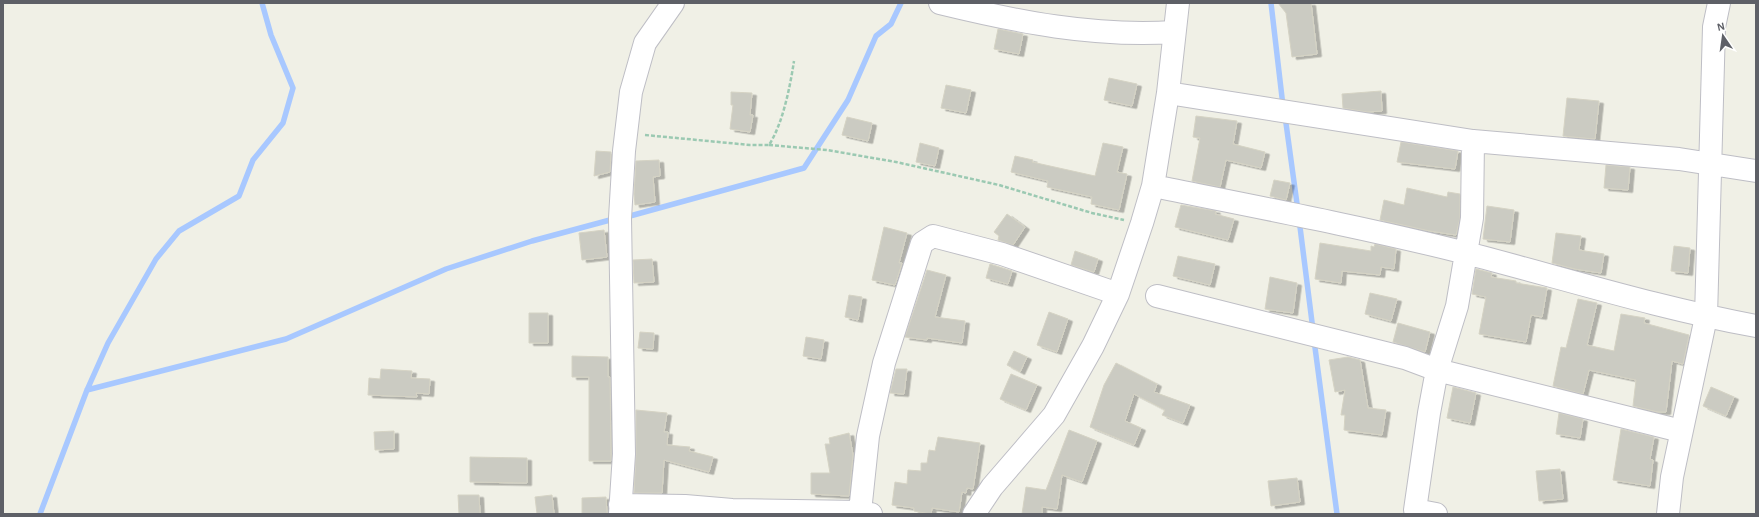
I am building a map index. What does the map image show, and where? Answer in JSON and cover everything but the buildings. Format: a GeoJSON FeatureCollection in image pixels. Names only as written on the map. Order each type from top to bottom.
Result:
{"type":"FeatureCollection","features":[{"type":"Feature","properties":{"kind":"street"},"geometry":{"type":"LineString","coordinates":[[673,3],[645,43],[631,92],[626,134],[620,218],[624,454],[620,509],[685,506],[732,510],[865,513],[868,436],[884,363],[922,243],[933,236],[1002,254],[1118,294]]}},
{"type":"Feature","properties":{"kind":"street"},"geometry":{"type":"LineString","coordinates":[[940,3],[1050,27],[1142,34],[1174,32]]}},
{"type":"Feature","properties":{"kind":"street"},"geometry":{"type":"LineString","coordinates":[[974,514],[992,487],[1054,415],[1093,346],[1118,294],[1153,186],[1168,93],[1178,3]]}},
{"type":"Feature","properties":{"kind":"street"},"geometry":{"type":"LineString","coordinates":[[1668,514],[1672,477],[1706,317],[1714,27],[1719,3]]}},
{"type":"Feature","properties":{"kind":"street"},"geometry":{"type":"LineString","coordinates":[[1168,93],[1473,141],[1679,159],[1756,171]]}},
{"type":"Feature","properties":{"kind":"street"},"geometry":{"type":"LineString","coordinates":[[1436,514],[1415,510],[1437,370],[1457,306],[1472,218],[1473,141]]}},
{"type":"Feature","properties":{"kind":"street"},"geometry":{"type":"LineString","coordinates":[[1153,186],[1299,216],[1465,253],[1706,317],[1756,326]]}},
{"type":"Feature","properties":{"kind":"street"},"geometry":{"type":"LineString","coordinates":[[1157,296],[1405,358],[1437,370],[1682,431]]}},
{"type":"Feature","properties":{"kind":"path"},"geometry":{"type":"LineString","coordinates":[[769,146],[774,137],[783,109],[790,85],[794,61]]}},
{"type":"Feature","properties":{"kind":"path"},"geometry":{"type":"LineString","coordinates":[[626,134],[827,150],[896,162],[999,185],[1092,214],[1142,223]]}},
{"type":"Feature","properties":{"kind":"waterway"},"geometry":{"type":"LineString","coordinates":[[40,514],[87,390],[108,343],[156,259],[179,231],[239,196],[253,160],[283,123],[293,88],[271,35],[262,3]]}},
{"type":"Feature","properties":{"kind":"waterway"},"geometry":{"type":"LineString","coordinates":[[630,216],[804,168],[848,100],[876,36],[891,24],[901,3]]}},
{"type":"Feature","properties":{"kind":"waterway"},"geometry":{"type":"LineString","coordinates":[[1271,3],[1283,106]]}},
{"type":"Feature","properties":{"kind":"waterway"},"geometry":{"type":"LineString","coordinates":[[1285,116],[1298,211]]}},
{"type":"Feature","properties":{"kind":"waterway"},"geometry":{"type":"LineString","coordinates":[[1299,219],[1313,330]]}},
{"type":"Feature","properties":{"kind":"waterway"},"geometry":{"type":"LineString","coordinates":[[87,390],[286,339],[446,269],[532,241],[610,220]]}},
{"type":"Feature","properties":{"kind":"waterway"},"geometry":{"type":"LineString","coordinates":[[1314,340],[1337,514]]}}]}
